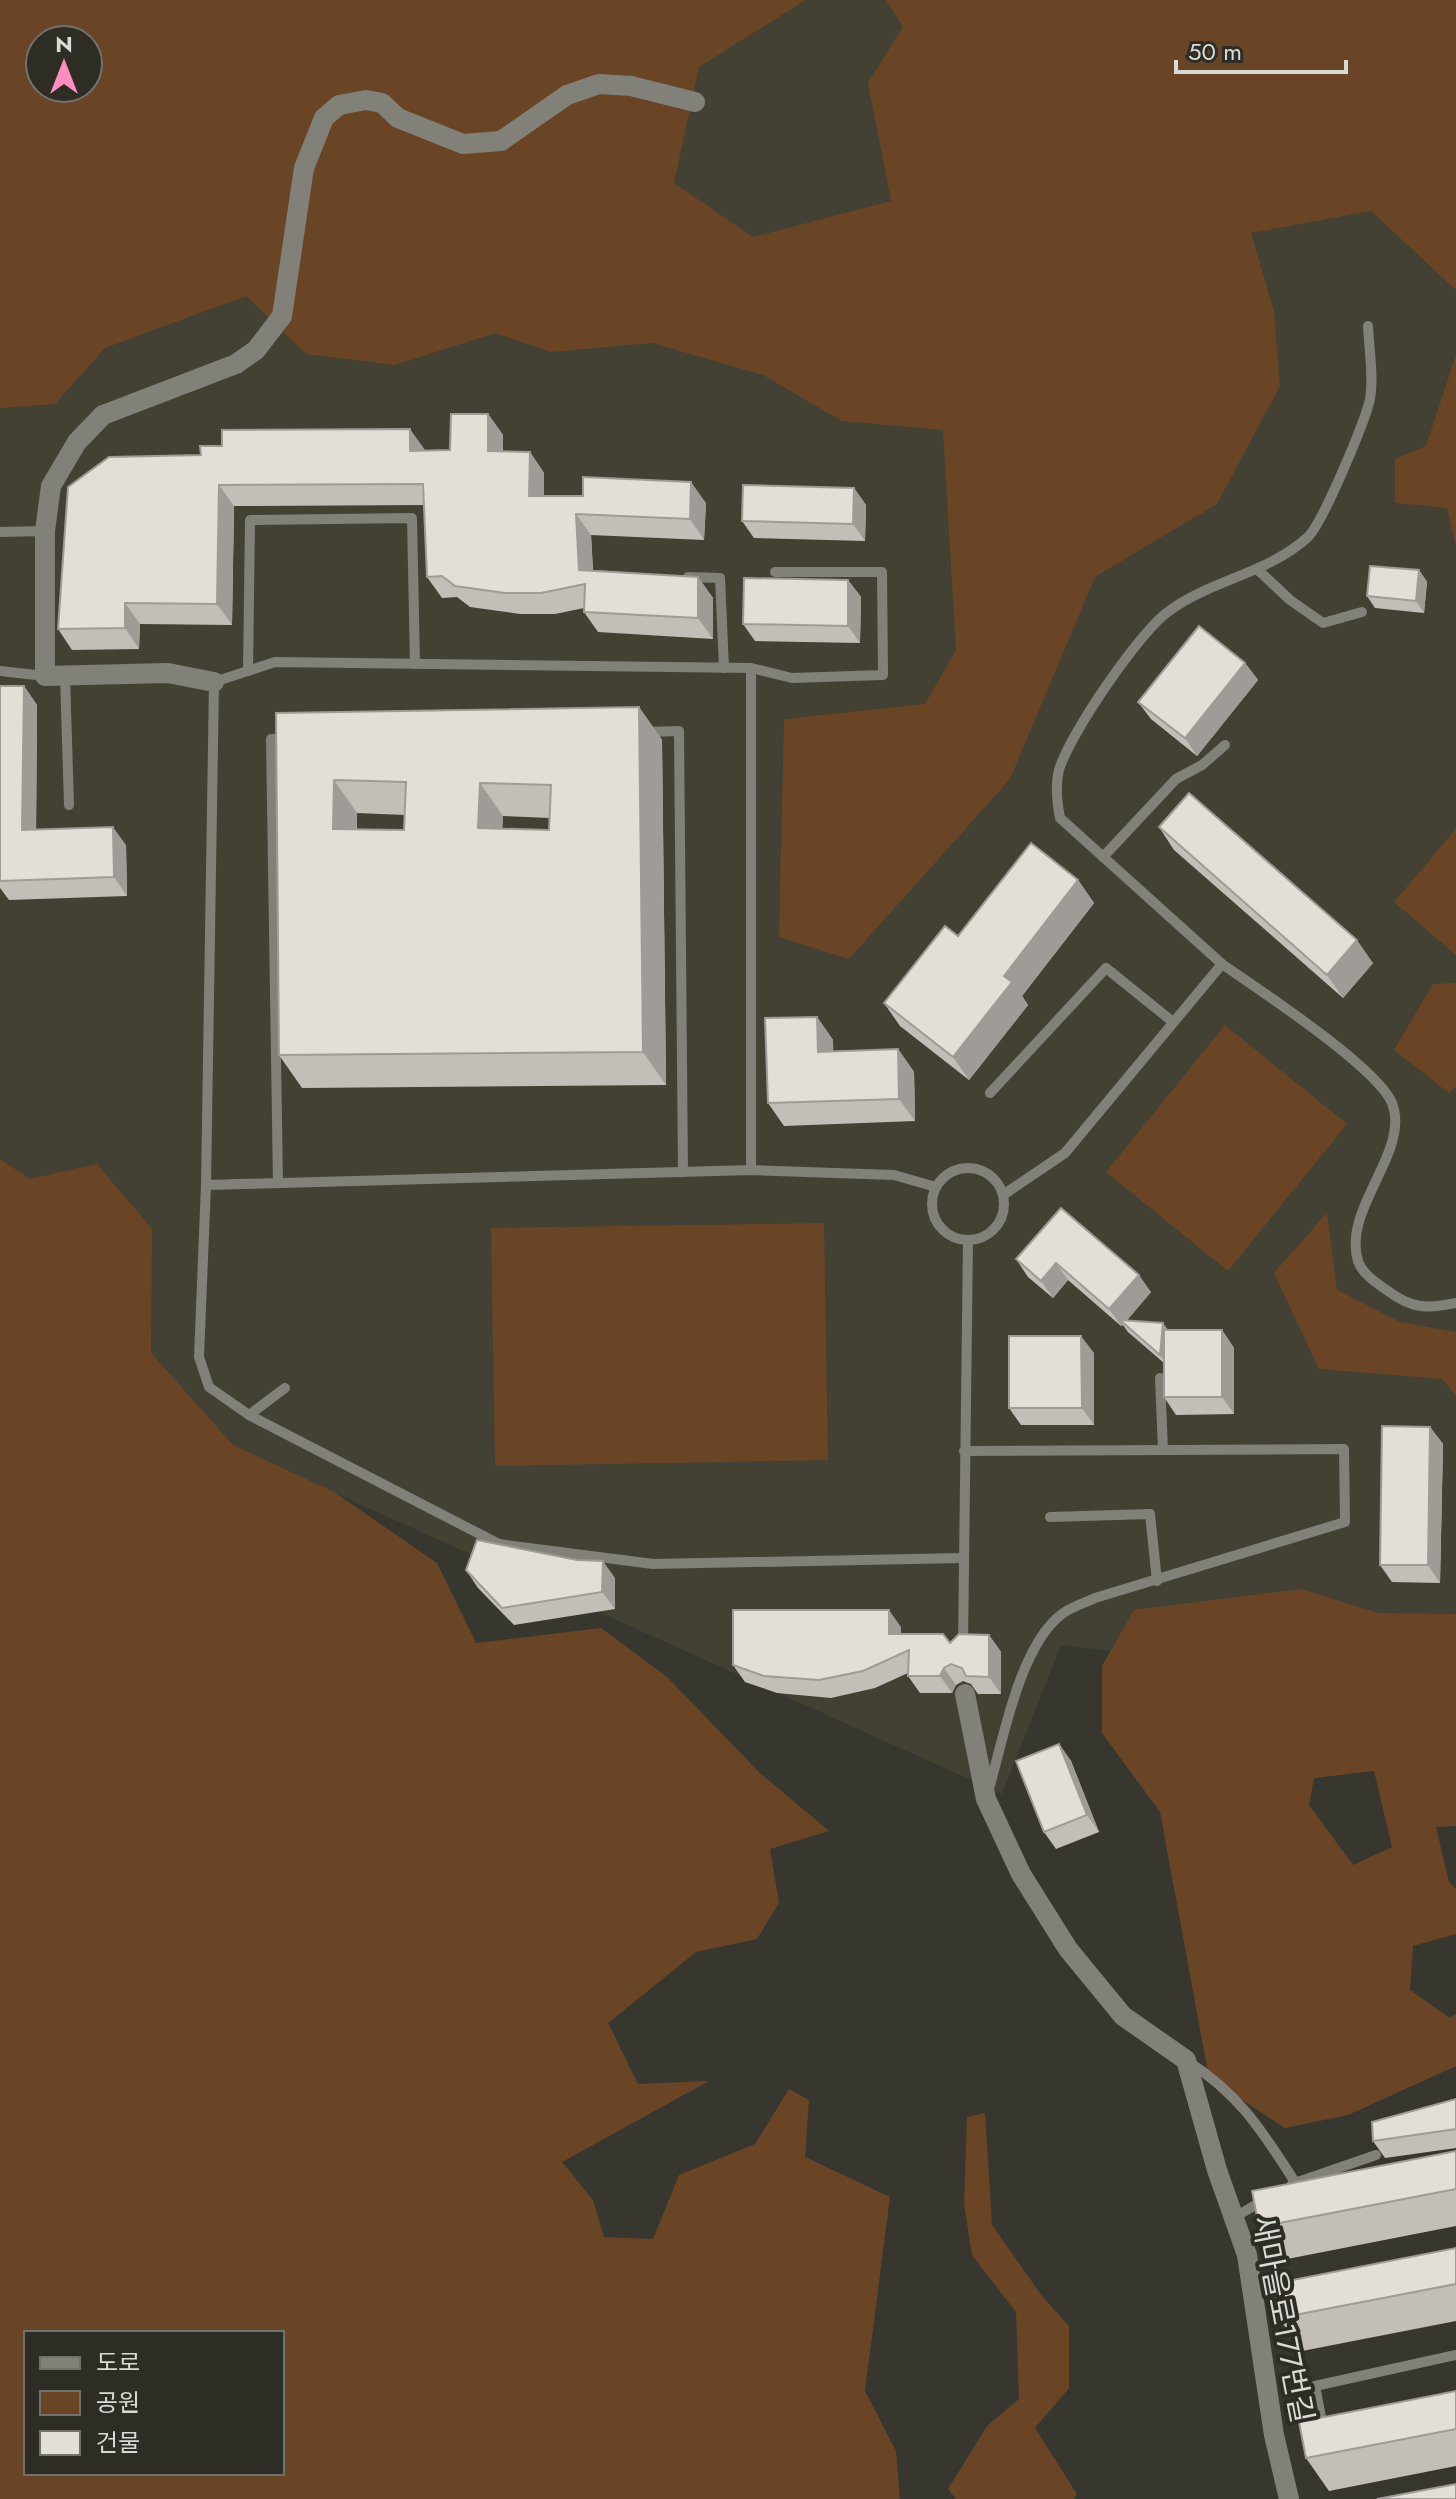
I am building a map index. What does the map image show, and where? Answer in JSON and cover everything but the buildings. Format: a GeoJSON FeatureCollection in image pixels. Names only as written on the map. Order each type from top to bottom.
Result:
{"type":"FeatureCollection","features":[{"type":"Feature","properties":{"kind":"street"},"geometry":{"type":"LineString","coordinates":[[214,682],[168,673],[55,676],[45,531],[51,486],[77,442],[103,415],[236,364],[256,350],[282,316],[304,168],[324,118],[339,105],[366,100],[382,103],[398,118],[463,144],[501,141],[567,95],[599,84],[631,86],[695,102]]}},
{"type":"Feature","properties":{"kind":"street"},"geometry":{"type":"LineString","coordinates":[[965,1694],[986,1799],[1021,1874],[1068,1949],[1123,2016],[1186,2060]]}},
{"type":"Feature","properties":{"kind":"street","name":"새마을로177번길"},"geometry":{"type":"LineString","coordinates":[[1186,2060],[1217,2170],[1235,2217],[1261,2306],[1289,2499]]}},
{"type":"Feature","properties":{"kind":"lane"},"geometry":{"type":"LineString","coordinates":[[1368,326],[1371,396],[1362,426],[1311,534],[1257,569],[1170,610],[1154,625],[1072,742],[1059,770],[1056,798],[1060,818],[1103,857],[1222,964],[1302,1020],[1377,1083],[1390,1099],[1396,1133],[1363,1212],[1358,1261],[1364,1271],[1405,1304],[1429,1309],[1456,1303]]}},
{"type":"Feature","properties":{"kind":"lane"},"geometry":{"type":"LineString","coordinates":[[248,671],[250,520],[412,518],[415,664]]}},
{"type":"Feature","properties":{"kind":"lane"},"geometry":{"type":"LineString","coordinates":[[0,532],[45,531]]}},
{"type":"Feature","properties":{"kind":"lane"},"geometry":{"type":"LineString","coordinates":[[1257,569],[1290,600],[1323,623],[1362,612]]}},
{"type":"Feature","properties":{"kind":"lane"},"geometry":{"type":"LineString","coordinates":[[775,572],[882,572],[883,675],[792,678],[751,668],[275,662],[214,682],[206,1185],[199,1357],[209,1387],[249,1415],[499,1544],[653,1564],[962,1558]]}},
{"type":"Feature","properties":{"kind":"lane"},"geometry":{"type":"LineString","coordinates":[[673,577],[720,578],[724,668]]}},
{"type":"Feature","properties":{"kind":"lane"},"geometry":{"type":"LineString","coordinates":[[751,668],[751,1170]]}},
{"type":"Feature","properties":{"kind":"lane"},"geometry":{"type":"LineString","coordinates":[[0,671],[55,676],[69,805]]}},
{"type":"Feature","properties":{"kind":"lane"},"geometry":{"type":"LineString","coordinates":[[632,732],[679,731],[683,1172]]}},
{"type":"Feature","properties":{"kind":"lane"},"geometry":{"type":"LineString","coordinates":[[278,1183],[271,739],[302,738]]}},
{"type":"Feature","properties":{"kind":"lane"},"geometry":{"type":"LineString","coordinates":[[1103,857],[1176,779],[1202,765],[1225,745]]}},
{"type":"Feature","properties":{"kind":"lane"},"geometry":{"type":"LineString","coordinates":[[1003,1195],[1065,1153],[1222,964]]}},
{"type":"Feature","properties":{"kind":"lane"},"geometry":{"type":"LineString","coordinates":[[990,1093],[1106,968],[1173,1022]]}},
{"type":"Feature","properties":{"kind":"lane"},"geometry":{"type":"LineString","coordinates":[[976,1168],[998,1184],[1003,1195],[1004,1211],[999,1223],[987,1235],[968,1240],[955,1238],[937,1223],[932,1212],[936,1187],[955,1170],[976,1168]]}},
{"type":"Feature","properties":{"kind":"lane"},"geometry":{"type":"LineString","coordinates":[[206,1185],[751,1170],[894,1175],[936,1187]]}},
{"type":"Feature","properties":{"kind":"lane"},"geometry":{"type":"LineString","coordinates":[[963,1652],[968,1240]]}},
{"type":"Feature","properties":{"kind":"lane"},"geometry":{"type":"LineString","coordinates":[[1160,1378],[1163,1450]]}},
{"type":"Feature","properties":{"kind":"lane"},"geometry":{"type":"LineString","coordinates":[[249,1415],[285,1388]]}},
{"type":"Feature","properties":{"kind":"lane"},"geometry":{"type":"LineString","coordinates":[[964,1451],[1344,1449],[1345,1522],[1074,1608],[1063,1613],[1043,1632],[1016,1699],[986,1799]]}},
{"type":"Feature","properties":{"kind":"lane"},"geometry":{"type":"LineString","coordinates":[[1050,1517],[1150,1514],[1157,1581]]}},
{"type":"Feature","properties":{"kind":"lane"},"geometry":{"type":"LineString","coordinates":[[1186,2060],[1223,2084],[1255,2121],[1295,2182]]}},
{"type":"Feature","properties":{"kind":"lane"},"geometry":{"type":"LineString","coordinates":[[1283,2189],[1295,2182],[1376,2155]]}},
{"type":"Feature","properties":{"kind":"lane"},"geometry":{"type":"LineString","coordinates":[[1235,2217],[1271,2196]]}},
{"type":"Feature","properties":{"kind":"lane"},"geometry":{"type":"LineString","coordinates":[[1337,2419],[1322,2422],[1315,2386],[1456,2355]]}},
{"type":"Feature","properties":{"kind":"shaded area"},"geometry":{"type":"Polygon","coordinates":[[[283,0],[1456,0],[1456,1658],[1201,1662],[1061,1645],[1002,1794],[304,1479],[248,1460],[0,1256],[0,274],[283,0]]]}},
{"type":"Feature","properties":{"kind":"green space"},"geometry":{"type":"Polygon","coordinates":[[[0,0],[806,0],[699,67],[674,183],[753,237],[891,201],[868,83],[903,27],[886,0],[1456,0],[1456,290],[1371,211],[1251,233],[1274,311],[1280,386],[1217,504],[1095,577],[1010,779],[849,959],[779,937],[784,719],[925,704],[956,650],[943,430],[842,421],[763,375],[652,343],[551,352],[495,333],[395,365],[306,354],[246,296],[105,348],[55,404],[0,408],[0,0]]]}},
{"type":"Feature","properties":{"kind":"green space"},"geometry":{"type":"Polygon","coordinates":[[[1456,355],[1456,546],[1447,508],[1395,503],[1395,459],[1426,446],[1456,355]]]}},
{"type":"Feature","properties":{"kind":"green space"},"geometry":{"type":"Polygon","coordinates":[[[1456,829],[1456,955],[1394,902],[1456,829]]]}},
{"type":"Feature","properties":{"kind":"green space"},"geometry":{"type":"Polygon","coordinates":[[[1456,983],[1456,1087],[1449,1093],[1394,1050],[1433,984],[1456,983]]]}},
{"type":"Feature","properties":{"kind":"green space"},"geometry":{"type":"Polygon","coordinates":[[[1225,1025],[1347,1124],[1228,1271],[1106,1172],[1225,1025]]]}},
{"type":"Feature","properties":{"kind":"green space"},"geometry":{"type":"Polygon","coordinates":[[[0,1159],[30,1179],[97,1164],[152,1229],[151,1353],[233,1445],[334,1492],[437,1563],[476,1643],[601,1628],[667,1677],[760,1773],[829,1831],[770,1849],[779,1903],[757,1939],[696,1952],[608,2023],[638,2084],[709,2081],[562,2162],[593,2200],[604,2237],[653,2239],[679,2175],[755,2144],[789,2089],[809,2100],[805,2157],[890,2197],[865,2391],[896,2451],[900,2499],[0,2499],[0,1159]]]}},
{"type":"Feature","properties":{"kind":"green space"},"geometry":{"type":"Polygon","coordinates":[[[1327,1213],[1337,1290],[1400,1322],[1456,1332],[1456,1396],[1442,1379],[1319,1369],[1274,1273],[1327,1213]]]}},
{"type":"Feature","properties":{"kind":"green space"},"geometry":{"type":"Polygon","coordinates":[[[824,1223],[828,1460],[495,1466],[491,1228],[824,1223]]]}},
{"type":"Feature","properties":{"kind":"green space"},"geometry":{"type":"Polygon","coordinates":[[[1301,1589],[1378,1613],[1456,1614],[1456,1826],[1436,1827],[1449,1882],[1456,1889],[1456,1934],[1413,1946],[1410,1990],[1450,2018],[1456,2014],[1456,2066],[1348,2115],[1285,2128],[1209,2078],[1160,1812],[1102,1733],[1102,1666],[1134,1610],[1301,1589]],[[1374,1771],[1314,1778],[1309,1805],[1353,1865],[1392,1847],[1374,1771]]]}},
{"type":"Feature","properties":{"kind":"green space"},"geometry":{"type":"Polygon","coordinates":[[[985,2113],[992,2225],[1042,2296],[1069,2326],[1069,2388],[1035,2428],[1077,2494],[1074,2499],[956,2499],[948,2489],[987,2426],[1019,2399],[1016,2312],[972,2255],[964,2204],[967,2117],[985,2113]]]}}]}
